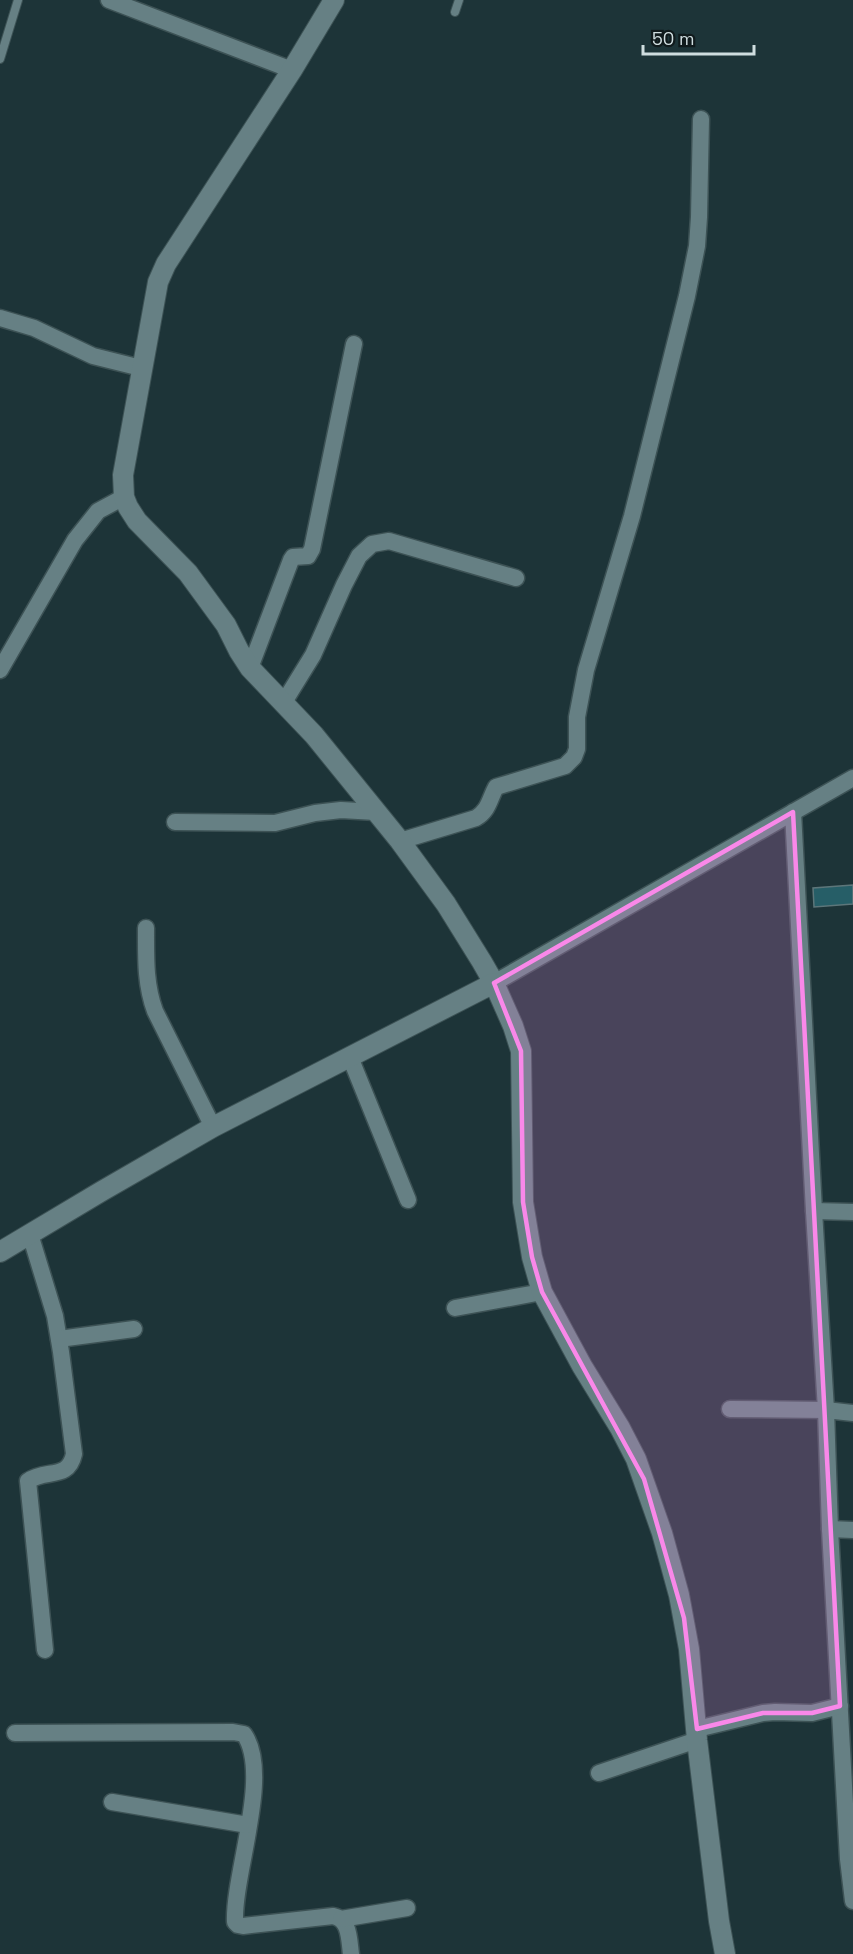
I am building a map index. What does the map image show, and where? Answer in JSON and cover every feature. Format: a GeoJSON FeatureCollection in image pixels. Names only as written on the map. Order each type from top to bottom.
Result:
{"type":"FeatureCollection","features":[{"type":"Feature","properties":{"kind":"street"},"geometry":{"type":"LineString","coordinates":[[109,0],[136,5],[292,70]]}},
{"type":"Feature","properties":{"kind":"street"},"geometry":{"type":"LineString","coordinates":[[334,0],[292,70],[166,264],[154,296],[141,368],[123,475],[124,497],[137,521],[188,573],[207,597],[226,624],[250,668],[314,735],[400,841],[446,904],[495,983],[513,1026],[521,1051],[523,1202],[530,1249],[542,1292],[582,1366],[620,1428],[644,1479],[666,1544],[681,1607],[689,1649],[722,1954]]}},
{"type":"Feature","properties":{"kind":"street"},"geometry":{"type":"LineString","coordinates":[[400,841],[476,818],[488,807],[496,788],[565,766],[574,757],[577,717],[586,670],[632,516],[687,296],[697,246],[701,118]]}},
{"type":"Feature","properties":{"kind":"street"},"geometry":{"type":"LineString","coordinates":[[0,318],[43,332],[93,356],[141,368]]}},
{"type":"Feature","properties":{"kind":"street"},"geometry":{"type":"LineString","coordinates":[[250,668],[291,560],[293,557],[308,556],[312,549],[354,344]]}},
{"type":"Feature","properties":{"kind":"street"},"geometry":{"type":"LineString","coordinates":[[0,670],[63,558],[80,533],[98,511],[124,497]]}},
{"type":"Feature","properties":{"kind":"street"},"geometry":{"type":"LineString","coordinates":[[284,702],[314,655],[354,566],[365,549],[372,544],[389,542],[516,578]]}},
{"type":"Feature","properties":{"kind":"street"},"geometry":{"type":"LineString","coordinates":[[0,1252],[213,1128],[495,983],[853,778]]}},
{"type":"Feature","properties":{"kind":"street"},"geometry":{"type":"LineString","coordinates":[[175,822],[275,824],[315,813],[341,810],[376,812]]}},
{"type":"Feature","properties":{"kind":"street"},"geometry":{"type":"LineString","coordinates":[[793,812],[826,1410],[830,1529],[853,1901]]}},
{"type":"Feature","properties":{"kind":"street"},"geometry":{"type":"LineString","coordinates":[[146,928],[146,974],[149,995],[213,1128]]}},
{"type":"Feature","properties":{"kind":"street"},"geometry":{"type":"LineString","coordinates":[[350,1057],[408,1200]]}},
{"type":"Feature","properties":{"kind":"street"},"geometry":{"type":"LineString","coordinates":[[814,1211],[853,1212]]}},
{"type":"Feature","properties":{"kind":"street"},"geometry":{"type":"LineString","coordinates":[[30,1234],[55,1316],[74,1454],[71,1465],[65,1470],[34,1477],[28,1481],[45,1650]]}},
{"type":"Feature","properties":{"kind":"street"},"geometry":{"type":"LineString","coordinates":[[455,1308],[542,1292]]}},
{"type":"Feature","properties":{"kind":"street"},"geometry":{"type":"LineString","coordinates":[[59,1340],[134,1329]]}},
{"type":"Feature","properties":{"kind":"street"},"geometry":{"type":"LineString","coordinates":[[730,1409],[826,1410],[853,1413]]}},
{"type":"Feature","properties":{"kind":"street"},"geometry":{"type":"LineString","coordinates":[[830,1529],[853,1530]]}},
{"type":"Feature","properties":{"kind":"street"},"geometry":{"type":"LineString","coordinates":[[599,1773],[697,1735],[764,1713],[812,1713],[840,1706]]}},
{"type":"Feature","properties":{"kind":"street"},"geometry":{"type":"LineString","coordinates":[[15,1733],[233,1732],[244,1734],[251,1752],[254,1773],[253,1797],[234,1918],[238,1925],[333,1916],[345,1922],[351,1954]]}},
{"type":"Feature","properties":{"kind":"street"},"geometry":{"type":"LineString","coordinates":[[112,1802],[248,1825]]}},
{"type":"Feature","properties":{"kind":"street"},"geometry":{"type":"LineString","coordinates":[[341,1919],[407,1908]]}},
{"type":"Feature","properties":{"kind":"lane"},"geometry":{"type":"LineString","coordinates":[[0,59],[18,0]]}},
{"type":"Feature","properties":{"kind":"lane"},"geometry":{"type":"LineString","coordinates":[[455,12],[459,0]]}},
{"type":"Feature","properties":{"kind":"highlighted area"},"geometry":{"type":"Polygon","coordinates":[[[793,812],[840,1706],[812,1713],[763,1713],[697,1729],[684,1618],[644,1479],[542,1292],[532,1257],[523,1202],[521,1051],[494,983],[793,812]]]}},
{"type":"Feature","properties":{"kind":"building"},"geometry":{"type":"Polygon","coordinates":[[[853,885],[853,904],[814,907],[813,888],[853,885]]]}}]}
